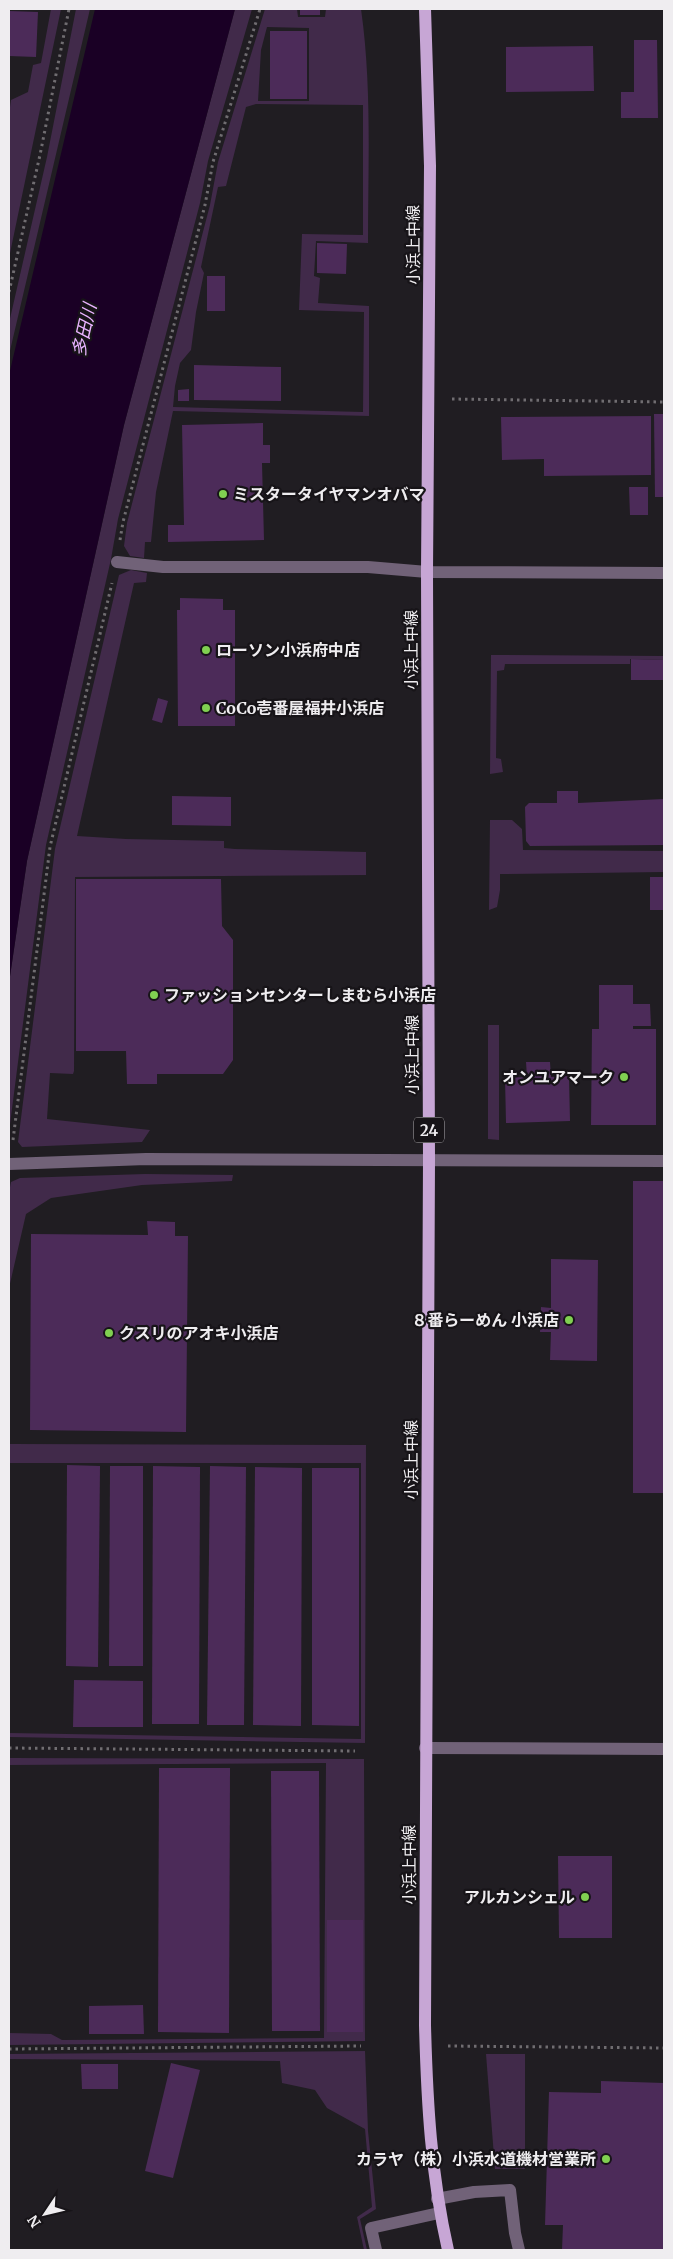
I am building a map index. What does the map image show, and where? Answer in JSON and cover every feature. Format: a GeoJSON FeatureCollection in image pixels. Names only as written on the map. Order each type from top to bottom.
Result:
{"type":"FeatureCollection","features":[{"type":"Feature","properties":{"kind":"main road","name":"小浜上中線"},"geometry":{"type":"LineString","coordinates":[[426,9],[430,166],[428,572],[429,1160],[425,2046],[426,2096],[437,2199],[448,2250]]}},
{"type":"Feature","properties":{"kind":"street"},"geometry":{"type":"LineString","coordinates":[[117,562],[163,567],[368,567],[428,572],[664,573]]}},
{"type":"Feature","properties":{"kind":"street"},"geometry":{"type":"LineString","coordinates":[[9,1164],[146,1159],[664,1161]]}},
{"type":"Feature","properties":{"kind":"street"},"geometry":{"type":"LineString","coordinates":[[425,1748],[664,1749]]}},
{"type":"Feature","properties":{"kind":"street"},"geometry":{"type":"LineString","coordinates":[[437,2199],[474,2192],[510,2190],[519,2250]]}},
{"type":"Feature","properties":{"kind":"street"},"geometry":{"type":"LineString","coordinates":[[376,2250],[371,2228],[439,2213]]}},
{"type":"Feature","properties":{"kind":"path"},"geometry":{"type":"LineString","coordinates":[[9,292],[40,155],[69,9]]}},
{"type":"Feature","properties":{"kind":"path"},"geometry":{"type":"LineString","coordinates":[[429,398],[664,402]]}},
{"type":"Feature","properties":{"kind":"path"},"geometry":{"type":"LineString","coordinates":[[9,1748],[355,1751]]}},
{"type":"Feature","properties":{"kind":"path"},"geometry":{"type":"LineString","coordinates":[[9,2049],[361,2046]]}},
{"type":"Feature","properties":{"kind":"path"},"geometry":{"type":"LineString","coordinates":[[425,2046],[664,2048]]}},
{"type":"Feature","properties":{"kind":"shaded area"},"geometry":{"type":"Polygon","coordinates":[[[51,9],[61,9],[9,258],[9,114],[11,100],[28,92],[33,65],[41,63],[51,9]]]}},
{"type":"Feature","properties":{"kind":"shaded area"},"geometry":{"type":"Polygon","coordinates":[[[76,9],[90,9],[9,355],[9,323],[47,157],[76,9]]]}},
{"type":"Feature","properties":{"kind":"shaded area"},"geometry":{"type":"Polygon","coordinates":[[[235,9],[252,9],[208,161],[200,203],[118,519],[111,559],[46,845],[9,1132],[9,983],[27,861],[124,425],[235,9]]]}},
{"type":"Feature","properties":{"kind":"shaded area"},"geometry":{"type":"Polygon","coordinates":[[[265,9],[297,9],[298,17],[325,17],[326,9],[361,9],[368,96],[368,243],[316,241],[314,276],[320,278],[318,303],[369,306],[369,416],[173,411],[156,492],[151,542],[145,542],[144,558],[130,556],[124,546],[127,523],[210,205],[218,162],[265,9]],[[267,27],[261,50],[258,101],[309,101],[309,28],[267,27]],[[256,104],[246,107],[226,186],[218,187],[201,267],[204,273],[191,350],[180,363],[173,407],[363,412],[364,312],[299,310],[302,234],[363,235],[363,105],[256,104]]]}},
{"type":"Feature","properties":{"kind":"shaded area"},"geometry":{"type":"Polygon","coordinates":[[[131,570],[147,573],[146,582],[134,583],[77,836],[224,841],[224,848],[235,849],[366,852],[366,875],[75,877],[74,1071],[73,1074],[50,1073],[47,1119],[150,1130],[142,1142],[22,1147],[18,1142],[55,849],[119,575],[131,570]]]}},
{"type":"Feature","properties":{"kind":"shaded area"},"geometry":{"type":"Polygon","coordinates":[[[491,655],[664,656],[664,660],[630,659],[630,664],[505,664],[504,670],[497,671],[496,758],[501,759],[503,772],[490,774],[491,655]]]}},
{"type":"Feature","properties":{"kind":"shaded area"},"geometry":{"type":"Polygon","coordinates":[[[490,820],[512,820],[522,829],[523,850],[664,851],[664,872],[500,874],[497,907],[489,910],[490,820]]]}},
{"type":"Feature","properties":{"kind":"shaded area"},"geometry":{"type":"Polygon","coordinates":[[[488,1025],[499,1025],[499,1140],[488,1139],[488,1025]]]}},
{"type":"Feature","properties":{"kind":"shaded area"},"geometry":{"type":"Polygon","coordinates":[[[145,1174],[233,1175],[232,1181],[142,1185],[51,1198],[26,1214],[9,1288],[9,1192],[11,1182],[20,1178],[145,1174]]]}},
{"type":"Feature","properties":{"kind":"shaded area"},"geometry":{"type":"Polygon","coordinates":[[[9,1444],[366,1445],[365,1743],[9,1737],[9,1733],[361,1739],[361,1463],[9,1463],[9,1444]]]}},
{"type":"Feature","properties":{"kind":"shaded area"},"geometry":{"type":"Polygon","coordinates":[[[9,1758],[364,1759],[365,2041],[9,2045],[9,2033],[51,2034],[62,2040],[324,2038],[326,1763],[9,1765],[9,1758]]]}},
{"type":"Feature","properties":{"kind":"shaded area"},"geometry":{"type":"Polygon","coordinates":[[[365,2051],[368,2131],[376,2209],[360,2219],[367,2250],[364,2250],[357,2217],[372,2207],[365,2129],[327,2108],[315,2090],[282,2083],[280,2061],[9,2059],[9,2054],[365,2051]]]}},
{"type":"Feature","properties":{"kind":"shaded area"},"geometry":{"type":"Polygon","coordinates":[[[486,2054],[525,2054],[525,2169],[495,2169],[486,2054]]]}},
{"type":"Feature","properties":{"kind":"water","name":"多田川"},"geometry":{"type":"Polygon","coordinates":[[[95,9],[235,9],[124,425],[27,861],[9,983],[9,375],[95,9]]]}},
{"type":"Feature","properties":{"kind":"building"},"geometry":{"type":"Polygon","coordinates":[[[300,9],[320,9],[320,15],[300,15],[300,9]]]}},
{"type":"Feature","properties":{"kind":"building"},"geometry":{"type":"Polygon","coordinates":[[[9,11],[38,12],[36,57],[9,56],[9,11]]]}},
{"type":"Feature","properties":{"kind":"building"},"geometry":{"type":"Polygon","coordinates":[[[270,31],[307,31],[307,99],[270,99],[270,31]]]}},
{"type":"Feature","properties":{"kind":"building"},"geometry":{"type":"Polygon","coordinates":[[[634,40],[657,40],[658,118],[621,118],[621,92],[634,92],[634,40]]]}},
{"type":"Feature","properties":{"kind":"building"},"geometry":{"type":"Polygon","coordinates":[[[593,46],[594,91],[506,92],[506,47],[593,46]]]}},
{"type":"Feature","properties":{"kind":"building"},"geometry":{"type":"Polygon","coordinates":[[[317,243],[347,244],[346,274],[317,273],[317,243]]]}},
{"type":"Feature","properties":{"kind":"building"},"geometry":{"type":"Polygon","coordinates":[[[207,276],[225,276],[225,311],[207,311],[207,276]]]}},
{"type":"Feature","properties":{"kind":"building"},"geometry":{"type":"Polygon","coordinates":[[[194,365],[281,367],[281,401],[194,400],[194,365]]]}},
{"type":"Feature","properties":{"kind":"building"},"geometry":{"type":"Polygon","coordinates":[[[189,389],[189,401],[178,401],[178,390],[189,389]]]}},
{"type":"Feature","properties":{"kind":"building"},"geometry":{"type":"Polygon","coordinates":[[[654,414],[664,414],[664,497],[655,497],[654,414]]]}},
{"type":"Feature","properties":{"kind":"building"},"geometry":{"type":"Polygon","coordinates":[[[651,416],[651,475],[544,476],[544,459],[502,460],[501,417],[651,416]]]}},
{"type":"Feature","properties":{"kind":"building","name":"ミスタータイヤマンオバマ"},"geometry":{"type":"Polygon","coordinates":[[[263,423],[263,445],[270,445],[270,463],[262,463],[264,540],[168,542],[168,525],[184,525],[182,425],[263,423]]]}},
{"type":"Feature","properties":{"kind":"building"},"geometry":{"type":"Polygon","coordinates":[[[629,487],[648,487],[648,515],[630,515],[629,487]]]}},
{"type":"Feature","properties":{"kind":"building","name":"ローソン小浜府中店"},"geometry":{"type":"Polygon","coordinates":[[[180,598],[223,599],[223,610],[235,610],[235,726],[178,726],[177,610],[180,610],[180,598]]]}},
{"type":"Feature","properties":{"kind":"building"},"geometry":{"type":"Polygon","coordinates":[[[631,659],[664,660],[664,680],[631,680],[631,659]]]}},
{"type":"Feature","properties":{"kind":"building"},"geometry":{"type":"Polygon","coordinates":[[[158,698],[168,701],[162,723],[152,720],[158,698]]]}},
{"type":"Feature","properties":{"kind":"building"},"geometry":{"type":"Polygon","coordinates":[[[557,791],[578,791],[578,803],[664,799],[664,845],[530,846],[526,841],[525,807],[529,803],[557,803],[557,791]]]}},
{"type":"Feature","properties":{"kind":"building"},"geometry":{"type":"Polygon","coordinates":[[[172,796],[231,797],[231,826],[172,825],[172,796]]]}},
{"type":"Feature","properties":{"kind":"building"},"geometry":{"type":"Polygon","coordinates":[[[650,877],[664,877],[664,910],[650,910],[650,877]]]}},
{"type":"Feature","properties":{"kind":"building","name":"ファッションセンターしまむら小浜店"},"geometry":{"type":"Polygon","coordinates":[[[76,879],[221,879],[222,926],[233,940],[233,1060],[223,1074],[157,1074],[157,1084],[127,1084],[126,1051],[76,1051],[76,879]]]}},
{"type":"Feature","properties":{"kind":"building","name":"オンユアマーク"},"geometry":{"type":"Polygon","coordinates":[[[599,985],[633,985],[633,1029],[656,1029],[656,1125],[591,1125],[592,1029],[599,1029],[599,985]]]}},
{"type":"Feature","properties":{"kind":"building"},"geometry":{"type":"Polygon","coordinates":[[[633,1004],[650,1004],[651,1026],[633,1026],[633,1004]]]}},
{"type":"Feature","properties":{"kind":"building"},"geometry":{"type":"Polygon","coordinates":[[[526,1062],[550,1062],[551,1077],[569,1076],[570,1121],[506,1123],[505,1078],[527,1077],[526,1062]]]}},
{"type":"Feature","properties":{"kind":"building"},"geometry":{"type":"Polygon","coordinates":[[[633,1181],[664,1181],[664,1493],[633,1493],[633,1181]]]}},
{"type":"Feature","properties":{"kind":"building","name":"クスリのアオキ小浜店"},"geometry":{"type":"Polygon","coordinates":[[[147,1221],[175,1222],[175,1236],[188,1236],[186,1432],[30,1430],[31,1234],[148,1235],[147,1221]]]}},
{"type":"Feature","properties":{"kind":"building","name":"８番らーめん 小浜店"},"geometry":{"type":"Polygon","coordinates":[[[551,1259],[598,1260],[597,1361],[550,1360],[551,1332],[540,1332],[541,1307],[551,1308],[551,1259]]]}},
{"type":"Feature","properties":{"kind":"building"},"geometry":{"type":"Polygon","coordinates":[[[67,1465],[100,1466],[98,1667],[66,1666],[67,1465]]]}},
{"type":"Feature","properties":{"kind":"building"},"geometry":{"type":"Polygon","coordinates":[[[110,1466],[143,1466],[143,1666],[109,1666],[110,1466]]]}},
{"type":"Feature","properties":{"kind":"building"},"geometry":{"type":"Polygon","coordinates":[[[153,1466],[200,1467],[199,1724],[152,1724],[153,1466]]]}},
{"type":"Feature","properties":{"kind":"building"},"geometry":{"type":"Polygon","coordinates":[[[210,1466],[246,1467],[244,1725],[207,1725],[210,1466]]]}},
{"type":"Feature","properties":{"kind":"building"},"geometry":{"type":"Polygon","coordinates":[[[255,1467],[302,1468],[301,1726],[253,1725],[255,1467]]]}},
{"type":"Feature","properties":{"kind":"building"},"geometry":{"type":"Polygon","coordinates":[[[312,1468],[359,1468],[359,1726],[312,1725],[312,1468]]]}},
{"type":"Feature","properties":{"kind":"building"},"geometry":{"type":"Polygon","coordinates":[[[74,1680],[143,1681],[143,1727],[73,1727],[74,1680]]]}},
{"type":"Feature","properties":{"kind":"building"},"geometry":{"type":"Polygon","coordinates":[[[159,1768],[230,1768],[229,2033],[158,2032],[159,1768]]]}},
{"type":"Feature","properties":{"kind":"building"},"geometry":{"type":"Polygon","coordinates":[[[271,1771],[319,1771],[320,2031],[272,2031],[271,1771]]]}},
{"type":"Feature","properties":{"kind":"building","name":"アルカンシェル"},"geometry":{"type":"Polygon","coordinates":[[[558,1856],[612,1856],[612,1938],[559,1938],[558,1856]]]}},
{"type":"Feature","properties":{"kind":"building"},"geometry":{"type":"Polygon","coordinates":[[[327,1920],[363,1920],[363,2032],[327,2032],[327,1920]]]}},
{"type":"Feature","properties":{"kind":"building"},"geometry":{"type":"Polygon","coordinates":[[[143,2005],[144,2034],[89,2034],[89,2006],[143,2005]]]}},
{"type":"Feature","properties":{"kind":"building"},"geometry":{"type":"Polygon","coordinates":[[[171,2063],[200,2070],[173,2178],[145,2171],[171,2063]]]}},
{"type":"Feature","properties":{"kind":"building"},"geometry":{"type":"Polygon","coordinates":[[[81,2064],[118,2064],[118,2089],[82,2089],[81,2064]]]}},
{"type":"Feature","properties":{"kind":"building","name":"カラヤ（株）小浜水道機材営業所"},"geometry":{"type":"Polygon","coordinates":[[[601,2081],[664,2083],[664,2250],[562,2250],[563,2225],[545,2225],[549,2092],[601,2093],[601,2081]]]}},
{"type":"Feature","properties":{"kind":"place","name":"ミスタータイヤマンオバマ"},"geometry":{"type":"Point","coordinates":[223,494]}},
{"type":"Feature","properties":{"kind":"place","name":"ローソン小浜府中店"},"geometry":{"type":"Point","coordinates":[206,650]}},
{"type":"Feature","properties":{"kind":"place","name":"CoCo壱番屋福井小浜店"},"geometry":{"type":"Point","coordinates":[206,708]}},
{"type":"Feature","properties":{"kind":"place","name":"ファッションセンターしまむら小浜店"},"geometry":{"type":"Point","coordinates":[154,995]}},
{"type":"Feature","properties":{"kind":"place","name":"オンユアマーク"},"geometry":{"type":"Point","coordinates":[624,1077]}},
{"type":"Feature","properties":{"kind":"place","name":"８番らーめん 小浜店"},"geometry":{"type":"Point","coordinates":[569,1320]}},
{"type":"Feature","properties":{"kind":"place","name":"クスリのアオキ小浜店"},"geometry":{"type":"Point","coordinates":[109,1333]}},
{"type":"Feature","properties":{"kind":"place","name":"アルカンシェル"},"geometry":{"type":"Point","coordinates":[585,1897]}},
{"type":"Feature","properties":{"kind":"place","name":"カラヤ（株）小浜水道機材営業所"},"geometry":{"type":"Point","coordinates":[606,2159]}}]}
